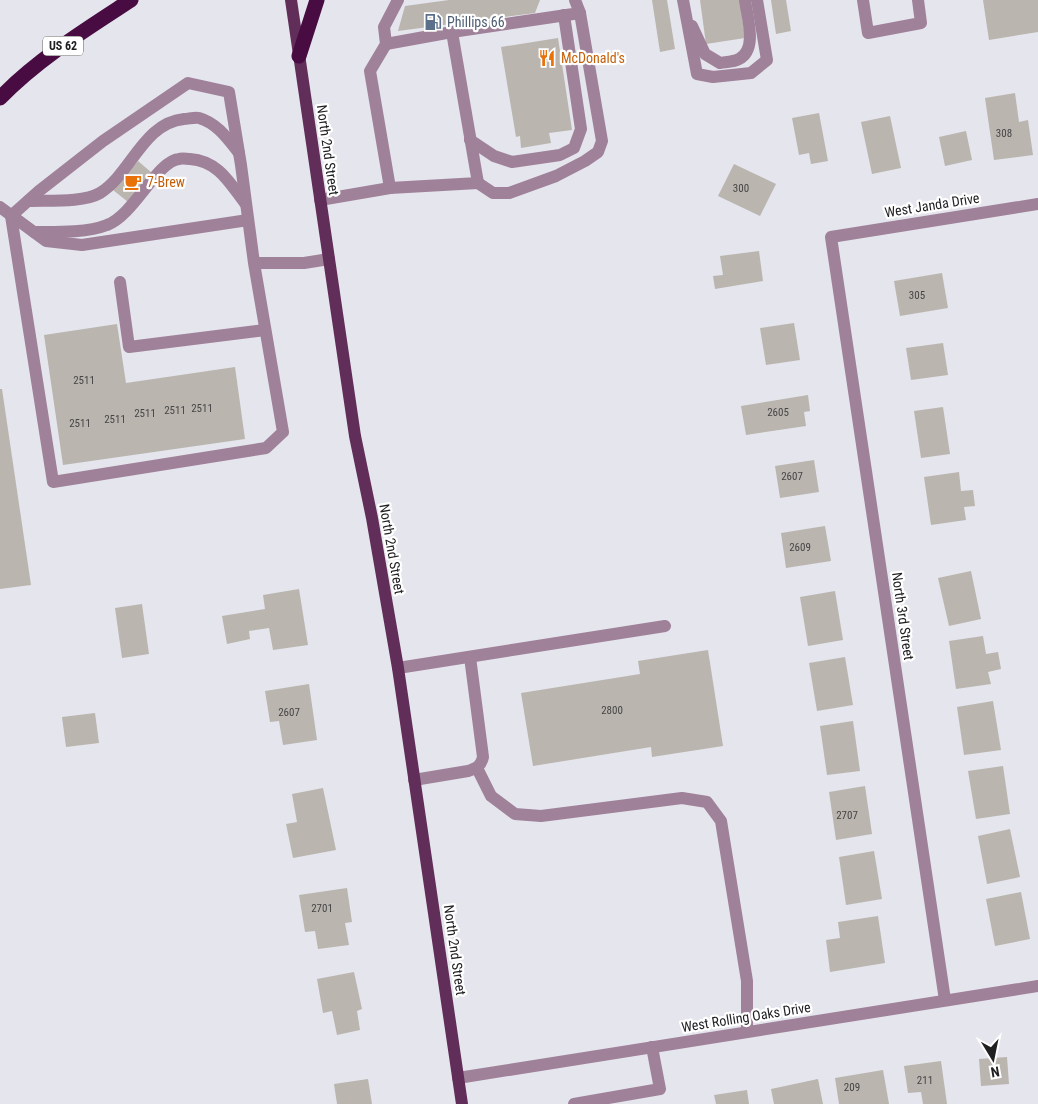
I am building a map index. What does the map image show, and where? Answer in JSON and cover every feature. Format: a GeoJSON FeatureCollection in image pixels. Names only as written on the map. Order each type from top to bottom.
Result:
{"type":"FeatureCollection","features":[{"type":"Feature","properties":{"kind":"highway","name":"US 62"},"geometry":{"type":"LineString","coordinates":[[0,98],[19,79],[81,32],[130,0]]}},
{"type":"Feature","properties":{"kind":"highway"},"geometry":{"type":"LineString","coordinates":[[299,56],[317,0]]}},
{"type":"Feature","properties":{"kind":"main road","name":"North 2nd Street"},"geometry":{"type":"LineString","coordinates":[[291,0],[355,436],[372,518],[398,668],[462,1104]]}},
{"type":"Feature","properties":{"kind":"street"},"geometry":{"type":"LineString","coordinates":[[390,188],[370,71],[386,44],[384,27],[398,0]]}},
{"type":"Feature","properties":{"kind":"street"},"geometry":{"type":"LineString","coordinates":[[320,200],[390,188],[478,183],[493,193],[509,193],[556,176],[598,152],[602,140],[580,13],[575,0]]}},
{"type":"Feature","properties":{"kind":"street"},"geometry":{"type":"LineString","coordinates":[[683,0],[696,74],[713,77],[751,73],[767,60],[757,0]]}},
{"type":"Feature","properties":{"kind":"street"},"geometry":{"type":"LineString","coordinates":[[686,15],[696,32],[705,54],[720,63],[739,59],[749,48],[750,36],[745,0]]}},
{"type":"Feature","properties":{"kind":"street"},"geometry":{"type":"LineString","coordinates":[[863,0],[868,33],[921,23],[918,0]]}},
{"type":"Feature","properties":{"kind":"street"},"geometry":{"type":"LineString","coordinates":[[386,44],[580,13]]}},
{"type":"Feature","properties":{"kind":"street"},"geometry":{"type":"LineString","coordinates":[[470,140],[494,156],[512,162],[560,155],[574,148],[581,129],[564,15]]}},
{"type":"Feature","properties":{"kind":"street"},"geometry":{"type":"LineString","coordinates":[[452,32],[478,183]]}},
{"type":"Feature","properties":{"kind":"street"},"geometry":{"type":"LineString","coordinates":[[188,83],[229,92],[254,263],[283,432],[266,448],[53,482],[11,216],[103,141],[188,83]]}},
{"type":"Feature","properties":{"kind":"street"},"geometry":{"type":"LineString","coordinates":[[28,201],[81,199],[99,194],[117,177],[151,135],[174,120],[198,118],[221,131],[239,153]]}},
{"type":"Feature","properties":{"kind":"street"},"geometry":{"type":"LineString","coordinates":[[34,232],[82,230],[107,225],[126,213],[161,170],[177,158],[203,160],[223,174],[246,205]]}},
{"type":"Feature","properties":{"kind":"street","name":"West Janda Drive"},"geometry":{"type":"LineString","coordinates":[[832,236],[1038,204]]}},
{"type":"Feature","properties":{"kind":"street"},"geometry":{"type":"LineString","coordinates":[[0,206],[46,241],[82,244],[248,220]]}},
{"type":"Feature","properties":{"kind":"street","name":"North 3rd Street"},"geometry":{"type":"LineString","coordinates":[[832,236],[945,1000]]}},
{"type":"Feature","properties":{"kind":"street"},"geometry":{"type":"LineString","coordinates":[[254,263],[304,263],[329,259]]}},
{"type":"Feature","properties":{"kind":"street"},"geometry":{"type":"LineString","coordinates":[[120,282],[130,347],[265,330]]}},
{"type":"Feature","properties":{"kind":"street"},"geometry":{"type":"LineString","coordinates":[[398,668],[665,626]]}},
{"type":"Feature","properties":{"kind":"street"},"geometry":{"type":"LineString","coordinates":[[414,780],[477,768],[481,764],[483,757],[470,657]]}},
{"type":"Feature","properties":{"kind":"street"},"geometry":{"type":"LineString","coordinates":[[477,768],[491,796],[515,814],[541,816],[682,798],[707,802],[721,821],[747,981],[747,1032]]}},
{"type":"Feature","properties":{"kind":"street","name":"West Rolling Oaks Drive"},"geometry":{"type":"LineString","coordinates":[[458,1078],[1038,986]]}},
{"type":"Feature","properties":{"kind":"street"},"geometry":{"type":"LineString","coordinates":[[574,1104],[660,1089],[652,1047]]}},
{"type":"Feature","properties":{"kind":"building","name":"Phillips 66"},"geometry":{"type":"Polygon","coordinates":[[[449,0],[540,0],[535,13],[398,31],[405,6],[449,0]]]}},
{"type":"Feature","properties":{"kind":"building"},"geometry":{"type":"Polygon","coordinates":[[[652,0],[667,0],[675,49],[660,52],[652,0]]]}},
{"type":"Feature","properties":{"kind":"building"},"geometry":{"type":"Polygon","coordinates":[[[700,0],[740,0],[745,38],[706,44],[700,0]]]}},
{"type":"Feature","properties":{"kind":"building"},"geometry":{"type":"Polygon","coordinates":[[[771,0],[786,0],[791,31],[776,34],[771,0]]]}},
{"type":"Feature","properties":{"kind":"building"},"geometry":{"type":"Polygon","coordinates":[[[983,0],[1038,0],[1038,32],[989,40],[983,0]]]}},
{"type":"Feature","properties":{"kind":"building"},"geometry":{"type":"Polygon","coordinates":[[[558,38],[572,130],[549,133],[551,143],[521,148],[520,136],[516,137],[501,47],[558,38]]]}},
{"type":"Feature","properties":{"kind":"building"},"geometry":{"type":"Polygon","coordinates":[[[1015,93],[1019,122],[1028,120],[1033,155],[994,160],[985,98],[1015,93]]]}},
{"type":"Feature","properties":{"kind":"building"},"geometry":{"type":"Polygon","coordinates":[[[819,113],[828,161],[811,164],[809,153],[799,155],[792,118],[819,113]]]}},
{"type":"Feature","properties":{"kind":"building"},"geometry":{"type":"Polygon","coordinates":[[[890,116],[901,168],[872,174],[861,122],[890,116]]]}},
{"type":"Feature","properties":{"kind":"building"},"geometry":{"type":"Polygon","coordinates":[[[966,131],[972,160],[945,166],[939,137],[966,131]]]}},
{"type":"Feature","properties":{"kind":"building","name":"7-Brew"},"geometry":{"type":"Polygon","coordinates":[[[138,161],[152,173],[128,202],[113,190],[138,161]]]}},
{"type":"Feature","properties":{"kind":"building"},"geometry":{"type":"Polygon","coordinates":[[[734,164],[776,184],[760,216],[718,196],[734,164]]]}},
{"type":"Feature","properties":{"kind":"building"},"geometry":{"type":"Polygon","coordinates":[[[759,251],[763,281],[715,289],[713,276],[723,275],[720,256],[759,251]]]}},
{"type":"Feature","properties":{"kind":"building"},"geometry":{"type":"Polygon","coordinates":[[[942,273],[948,308],[900,316],[894,281],[942,273]]]}},
{"type":"Feature","properties":{"kind":"building"},"geometry":{"type":"Polygon","coordinates":[[[794,323],[800,360],[766,365],[760,328],[794,323]]]}},
{"type":"Feature","properties":{"kind":"building"},"geometry":{"type":"Polygon","coordinates":[[[117,324],[126,383],[235,367],[245,439],[63,465],[44,335],[117,324]]]}},
{"type":"Feature","properties":{"kind":"building"},"geometry":{"type":"Polygon","coordinates":[[[943,343],[948,375],[911,380],[906,348],[943,343]]]}},
{"type":"Feature","properties":{"kind":"building"},"geometry":{"type":"Polygon","coordinates":[[[0,389],[2,389],[31,585],[0,589],[0,389]]]}},
{"type":"Feature","properties":{"kind":"building"},"geometry":{"type":"Polygon","coordinates":[[[808,395],[810,411],[804,412],[806,426],[746,435],[741,406],[808,395]]]}},
{"type":"Feature","properties":{"kind":"building"},"geometry":{"type":"Polygon","coordinates":[[[943,407],[950,454],[921,458],[914,411],[943,407]]]}},
{"type":"Feature","properties":{"kind":"building"},"geometry":{"type":"Polygon","coordinates":[[[814,460],[819,492],[780,498],[775,466],[814,460]]]}},
{"type":"Feature","properties":{"kind":"building"},"geometry":{"type":"Polygon","coordinates":[[[959,472],[961,491],[973,490],[975,506],[964,507],[966,520],[931,525],[924,477],[959,472]]]}},
{"type":"Feature","properties":{"kind":"building"},"geometry":{"type":"Polygon","coordinates":[[[825,526],[831,561],[786,568],[781,533],[825,526]]]}},
{"type":"Feature","properties":{"kind":"building"},"geometry":{"type":"Polygon","coordinates":[[[971,571],[981,619],[949,626],[938,578],[971,571]]]}},
{"type":"Feature","properties":{"kind":"building"},"geometry":{"type":"Polygon","coordinates":[[[299,589],[308,645],[273,650],[269,628],[249,631],[250,639],[227,644],[222,616],[265,609],[263,595],[299,589]]]}},
{"type":"Feature","properties":{"kind":"building"},"geometry":{"type":"Polygon","coordinates":[[[835,591],[843,640],[808,646],[800,597],[835,591]]]}},
{"type":"Feature","properties":{"kind":"building"},"geometry":{"type":"Polygon","coordinates":[[[142,604],[149,654],[122,658],[115,608],[142,604]]]}},
{"type":"Feature","properties":{"kind":"building"},"geometry":{"type":"Polygon","coordinates":[[[983,636],[986,654],[998,652],[1001,669],[988,672],[991,684],[956,689],[949,641],[983,636]]]}},
{"type":"Feature","properties":{"kind":"building"},"geometry":{"type":"Polygon","coordinates":[[[708,650],[723,746],[652,757],[651,747],[533,766],[521,693],[640,674],[638,661],[708,650]]]}},
{"type":"Feature","properties":{"kind":"building"},"geometry":{"type":"Polygon","coordinates":[[[845,657],[853,705],[817,711],[809,663],[845,657]]]}},
{"type":"Feature","properties":{"kind":"building"},"geometry":{"type":"Polygon","coordinates":[[[309,684],[317,740],[283,745],[279,721],[270,722],[265,691],[309,684]]]}},
{"type":"Feature","properties":{"kind":"building"},"geometry":{"type":"Polygon","coordinates":[[[993,701],[1001,750],[964,755],[957,707],[993,701]]]}},
{"type":"Feature","properties":{"kind":"building"},"geometry":{"type":"Polygon","coordinates":[[[95,713],[99,743],[66,747],[62,717],[95,713]]]}},
{"type":"Feature","properties":{"kind":"building"},"geometry":{"type":"Polygon","coordinates":[[[853,721],[860,771],[827,775],[820,726],[853,721]]]}},
{"type":"Feature","properties":{"kind":"building"},"geometry":{"type":"Polygon","coordinates":[[[1003,766],[1010,814],[976,819],[968,771],[1003,766]]]}},
{"type":"Feature","properties":{"kind":"building"},"geometry":{"type":"Polygon","coordinates":[[[865,786],[872,834],[836,840],[829,792],[865,786]]]}},
{"type":"Feature","properties":{"kind":"building"},"geometry":{"type":"Polygon","coordinates":[[[323,788],[336,850],[293,858],[286,824],[297,822],[292,794],[323,788]]]}},
{"type":"Feature","properties":{"kind":"building"},"geometry":{"type":"Polygon","coordinates":[[[1010,829],[1020,877],[987,884],[978,836],[1010,829]]]}},
{"type":"Feature","properties":{"kind":"building"},"geometry":{"type":"Polygon","coordinates":[[[874,851],[882,899],[846,905],[839,857],[874,851]]]}},
{"type":"Feature","properties":{"kind":"building"},"geometry":{"type":"Polygon","coordinates":[[[347,888],[352,922],[345,923],[349,945],[318,949],[315,931],[305,932],[299,895],[347,888]]]}},
{"type":"Feature","properties":{"kind":"building"},"geometry":{"type":"Polygon","coordinates":[[[1021,892],[1030,939],[995,946],[986,899],[1021,892]]]}},
{"type":"Feature","properties":{"kind":"building"},"geometry":{"type":"Polygon","coordinates":[[[878,916],[885,963],[830,972],[826,940],[840,938],[838,922],[878,916]]]}},
{"type":"Feature","properties":{"kind":"building"},"geometry":{"type":"Polygon","coordinates":[[[354,972],[362,1009],[357,1011],[360,1030],[337,1035],[332,1011],[323,1013],[317,979],[354,972]]]}},
{"type":"Feature","properties":{"kind":"building"},"geometry":{"type":"Polygon","coordinates":[[[1007,1057],[1009,1084],[981,1086],[979,1059],[1007,1057]]]}},
{"type":"Feature","properties":{"kind":"building"},"geometry":{"type":"Polygon","coordinates":[[[941,1061],[947,1104],[923,1104],[921,1092],[908,1093],[904,1066],[941,1061]]]}},
{"type":"Feature","properties":{"kind":"building"},"geometry":{"type":"Polygon","coordinates":[[[883,1070],[889,1104],[839,1104],[835,1078],[883,1070]]]}},
{"type":"Feature","properties":{"kind":"building"},"geometry":{"type":"Polygon","coordinates":[[[368,1079],[372,1104],[337,1104],[334,1084],[368,1079]]]}},
{"type":"Feature","properties":{"kind":"building"},"geometry":{"type":"Polygon","coordinates":[[[818,1079],[823,1104],[774,1104],[771,1089],[818,1079]]]}},
{"type":"Feature","properties":{"kind":"building"},"geometry":{"type":"Polygon","coordinates":[[[747,1090],[749,1104],[716,1104],[714,1095],[747,1090]]]}},
{"type":"Feature","properties":{"kind":"place","name":"Phillips 66"},"geometry":{"type":"Point","coordinates":[433,22]}},
{"type":"Feature","properties":{"kind":"place","name":"McDonald's"},"geometry":{"type":"Point","coordinates":[547,58]}},
{"type":"Feature","properties":{"kind":"place","name":"7-Brew"},"geometry":{"type":"Point","coordinates":[133,182]}}]}
